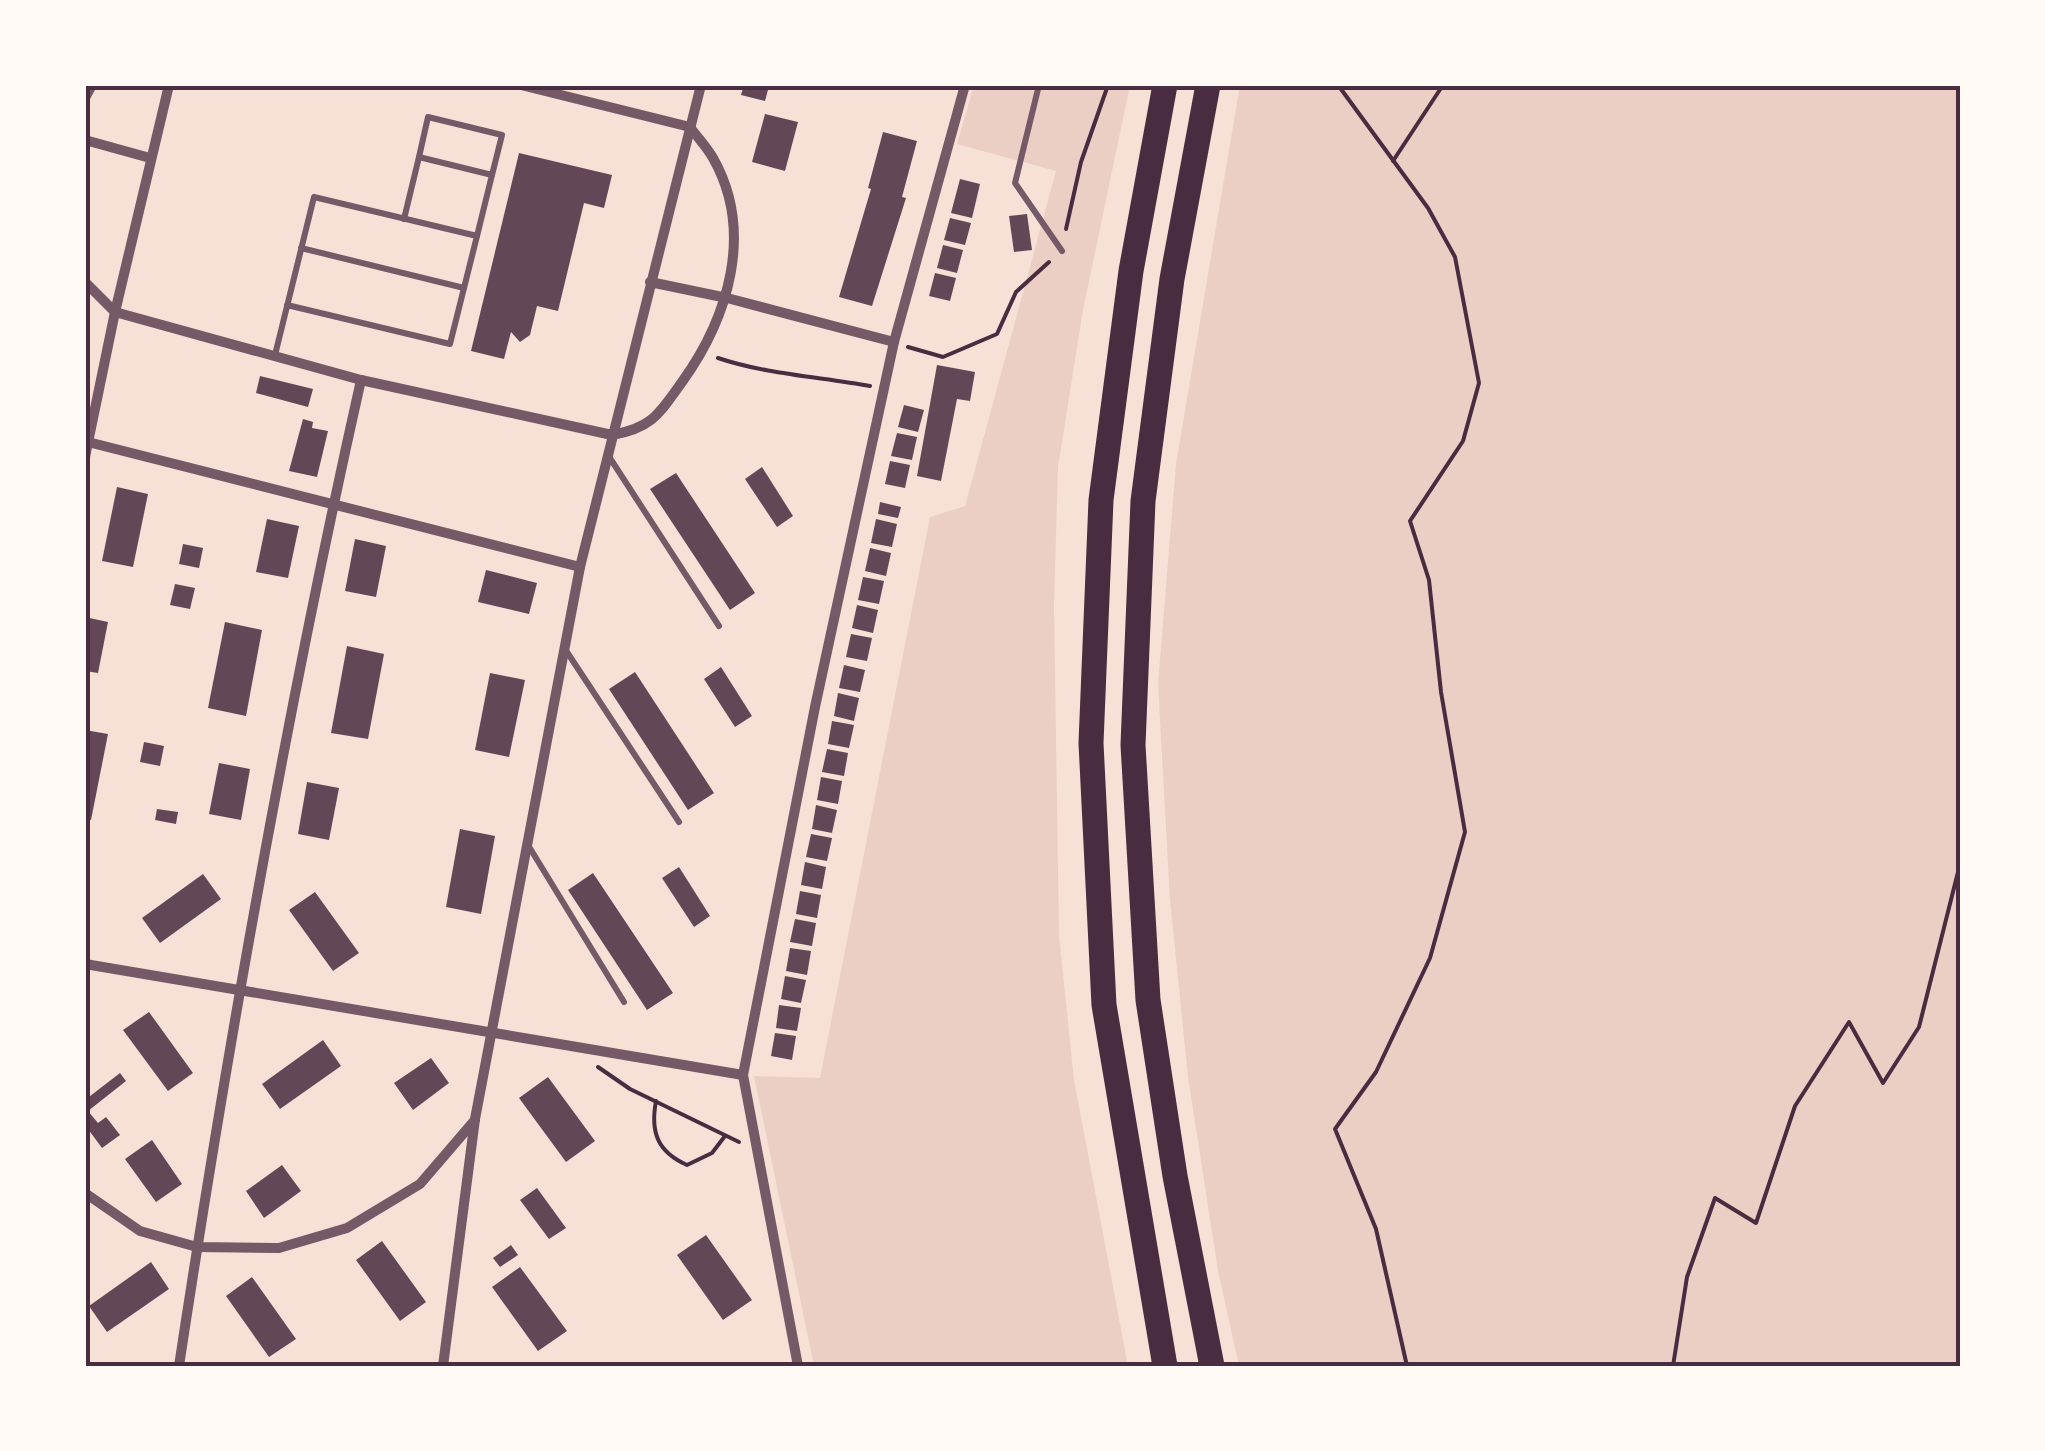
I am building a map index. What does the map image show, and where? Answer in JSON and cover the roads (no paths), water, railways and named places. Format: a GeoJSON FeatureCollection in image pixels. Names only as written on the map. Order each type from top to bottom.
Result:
{"type":"FeatureCollection","features":[{"type":"Feature","properties":{"kind":"highway"},"geometry":{"type":"LineString","coordinates":[[1165,85],[1131,272],[1101,500],[1091,743],[1104,1005],[1165,1366]]}},
{"type":"Feature","properties":{"kind":"highway"},"geometry":{"type":"LineString","coordinates":[[1208,85],[1172,279],[1143,500],[1133,745],[1148,1000],[1175,1176],[1212,1366]]}},
{"type":"Feature","properties":{"kind":"street"},"geometry":{"type":"LineString","coordinates":[[85,98],[92,85]]}},
{"type":"Feature","properties":{"kind":"street"},"geometry":{"type":"LineString","coordinates":[[85,457],[169,85]]}},
{"type":"Feature","properties":{"kind":"street"},"geometry":{"type":"LineString","coordinates":[[85,282],[115,312],[362,380],[612,435],[640,430],[663,408],[703,353],[728,298],[735,246],[728,196],[714,158],[690,127],[521,85]]}},
{"type":"Feature","properties":{"kind":"street"},"geometry":{"type":"LineString","coordinates":[[442,1366],[475,1119],[580,567],[700,85]]}},
{"type":"Feature","properties":{"kind":"street"},"geometry":{"type":"LineString","coordinates":[[798,1366],[743,1076],[815,707],[894,342],[965,85]]}},
{"type":"Feature","properties":{"kind":"street"},"geometry":{"type":"LineString","coordinates":[[85,140],[150,158]]}},
{"type":"Feature","properties":{"kind":"street"},"geometry":{"type":"LineString","coordinates":[[650,282],[728,298],[894,342]]}},
{"type":"Feature","properties":{"kind":"street"},"geometry":{"type":"LineString","coordinates":[[180,1366],[240,990],[333,506],[362,380]]}},
{"type":"Feature","properties":{"kind":"street"},"geometry":{"type":"LineString","coordinates":[[88,442],[580,567]]}},
{"type":"Feature","properties":{"kind":"street"},"geometry":{"type":"LineString","coordinates":[[85,964],[743,1076]]}},
{"type":"Feature","properties":{"kind":"street"},"geometry":{"type":"LineString","coordinates":[[85,1193],[140,1231],[198,1247],[279,1248],[347,1228],[420,1184],[475,1119]]}},
{"type":"Feature","properties":{"kind":"lane"},"geometry":{"type":"LineString","coordinates":[[1040,85],[1016,183],[1062,252]]}},
{"type":"Feature","properties":{"kind":"lane"},"geometry":{"type":"LineString","coordinates":[[287,304],[450,344],[502,135],[428,117],[404,219]]}},
{"type":"Feature","properties":{"kind":"lane"},"geometry":{"type":"LineString","coordinates":[[419,157],[492,174]]}},
{"type":"Feature","properties":{"kind":"lane"},"geometry":{"type":"LineString","coordinates":[[275,356],[314,197],[477,236]]}},
{"type":"Feature","properties":{"kind":"lane"},"geometry":{"type":"LineString","coordinates":[[301,248],[464,288]]}},
{"type":"Feature","properties":{"kind":"lane"},"geometry":{"type":"LineString","coordinates":[[607,454],[718,626]]}},
{"type":"Feature","properties":{"kind":"lane"},"geometry":{"type":"LineString","coordinates":[[565,648],[679,822]]}},
{"type":"Feature","properties":{"kind":"lane"},"geometry":{"type":"LineString","coordinates":[[528,844],[624,1002]]}}]}
